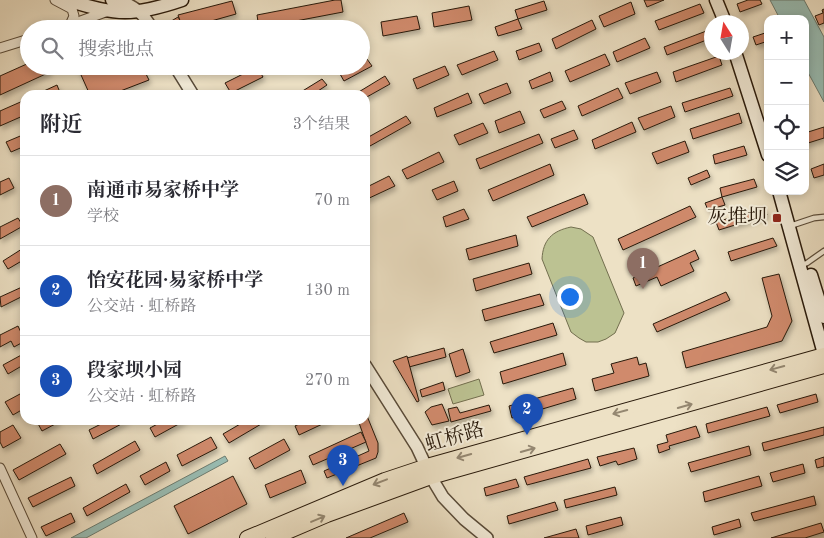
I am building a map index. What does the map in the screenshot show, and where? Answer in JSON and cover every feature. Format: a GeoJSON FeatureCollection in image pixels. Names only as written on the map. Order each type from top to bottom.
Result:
{"type":"FeatureCollection","features":[{"type":"Feature","properties":{"kind":"main road"},"geometry":{"type":"LineString","coordinates":[[68,0],[110,6],[123,0]]}},
{"type":"Feature","properties":{"kind":"main road"},"geometry":{"type":"LineString","coordinates":[[88,0],[127,13],[162,7],[182,0]]}},
{"type":"Feature","properties":{"kind":"main road"},"geometry":{"type":"LineString","coordinates":[[716,0],[722,15]]}},
{"type":"Feature","properties":{"kind":"main road"},"geometry":{"type":"LineString","coordinates":[[724,0],[729,15]]}},
{"type":"Feature","properties":{"kind":"main road"},"geometry":{"type":"LineString","coordinates":[[738,60],[766,150]]}},
{"type":"Feature","properties":{"kind":"main road"},"geometry":{"type":"LineString","coordinates":[[745,60],[764,121]]}},
{"type":"Feature","properties":{"kind":"main road"},"geometry":{"type":"LineString","coordinates":[[781,195],[792,225]]}},
{"type":"Feature","properties":{"kind":"main road"},"geometry":{"type":"LineString","coordinates":[[785,195],[824,355]]}},
{"type":"Feature","properties":{"kind":"main road"},"geometry":{"type":"LineString","coordinates":[[803,264],[824,317]]}},
{"type":"Feature","properties":{"kind":"main road","name":"虹桥路"},"geometry":{"type":"LineString","coordinates":[[273,538],[429,472],[824,355]]}},
{"type":"Feature","properties":{"kind":"main road","name":"虹桥路"},"geometry":{"type":"LineString","coordinates":[[248,538],[386,480],[429,472],[824,366]]}},
{"type":"Feature","properties":{"kind":"street"},"geometry":{"type":"LineString","coordinates":[[55,0],[72,9],[74,16],[72,20]]}},
{"type":"Feature","properties":{"kind":"street"},"geometry":{"type":"LineString","coordinates":[[119,1],[132,6],[142,14],[146,20]]}},
{"type":"Feature","properties":{"kind":"street"},"geometry":{"type":"LineString","coordinates":[[81,20],[110,6]]}},
{"type":"Feature","properties":{"kind":"street"},"geometry":{"type":"LineString","coordinates":[[127,13],[139,20]]}},
{"type":"Feature","properties":{"kind":"street"},"geometry":{"type":"LineString","coordinates":[[0,48],[20,41]]}},
{"type":"Feature","properties":{"kind":"street"},"geometry":{"type":"LineString","coordinates":[[181,75],[190,90]]}},
{"type":"Feature","properties":{"kind":"street"},"geometry":{"type":"LineString","coordinates":[[370,373],[417,447],[443,497],[487,538]]}},
{"type":"Feature","properties":{"kind":"street"},"geometry":{"type":"LineString","coordinates":[[0,468],[32,538]]}},
{"type":"Feature","properties":{"kind":"lane"},"geometry":{"type":"LineString","coordinates":[[119,1],[127,13]]}},
{"type":"Feature","properties":{"kind":"lane"},"geometry":{"type":"LineString","coordinates":[[792,225],[824,217]]}},
{"type":"Feature","properties":{"kind":"lane"},"geometry":{"type":"LineString","coordinates":[[803,264],[824,252]]}},
{"type":"Feature","properties":{"kind":"green space"},"geometry":{"type":"Polygon","coordinates":[[[571,227],[581,229],[593,237],[624,313],[615,333],[598,342],[586,342],[571,332],[542,259],[544,247],[550,237],[559,231],[571,227]]]}},
{"type":"Feature","properties":{"kind":"green space"},"geometry":{"type":"Polygon","coordinates":[[[479,379],[484,395],[453,404],[448,389],[479,379]]]}},
{"type":"Feature","properties":{"kind":"water"},"geometry":{"type":"Polygon","coordinates":[[[770,0],[804,0],[824,37],[824,102],[809,74],[809,15],[778,15],[770,0]]]}},
{"type":"Feature","properties":{"kind":"water"},"geometry":{"type":"Polygon","coordinates":[[[225,456],[228,461],[86,538],[71,538],[225,456]]]}},
{"type":"Feature","properties":{"kind":"building"},"geometry":{"type":"Polygon","coordinates":[[[335,0],[341,0],[343,12],[301,20],[258,20],[257,15],[335,0]]]}},
{"type":"Feature","properties":{"kind":"building"},"geometry":{"type":"Polygon","coordinates":[[[644,0],[664,0],[647,7],[644,0]]]}},
{"type":"Feature","properties":{"kind":"building"},"geometry":{"type":"Polygon","coordinates":[[[748,0],[760,0],[762,4],[740,12],[737,4],[748,0]]]}},
{"type":"Feature","properties":{"kind":"building"},"geometry":{"type":"Polygon","coordinates":[[[232,1],[236,14],[215,20],[180,20],[178,15],[232,1]]]}},
{"type":"Feature","properties":{"kind":"building"},"geometry":{"type":"Polygon","coordinates":[[[544,1],[547,10],[518,19],[515,10],[544,1]]]}},
{"type":"Feature","properties":{"kind":"building"},"geometry":{"type":"Polygon","coordinates":[[[631,2],[635,14],[604,27],[599,16],[631,2]]]}},
{"type":"Feature","properties":{"kind":"building"},"geometry":{"type":"Polygon","coordinates":[[[700,4],[704,13],[659,30],[655,21],[700,4]]]}},
{"type":"Feature","properties":{"kind":"building"},"geometry":{"type":"Polygon","coordinates":[[[469,6],[472,20],[434,27],[432,13],[469,6]]]}},
{"type":"Feature","properties":{"kind":"building"},"geometry":{"type":"Polygon","coordinates":[[[824,9],[824,23],[819,25],[815,16],[823,13],[822,10],[824,9]]]}},
{"type":"Feature","properties":{"kind":"building"},"geometry":{"type":"Polygon","coordinates":[[[417,16],[420,29],[383,36],[381,22],[417,16]]]}},
{"type":"Feature","properties":{"kind":"building"},"geometry":{"type":"Polygon","coordinates":[[[518,19],[522,29],[498,36],[495,27],[518,19]]]}},
{"type":"Feature","properties":{"kind":"building"},"geometry":{"type":"Polygon","coordinates":[[[592,20],[596,29],[556,49],[552,39],[592,20]]]}},
{"type":"Feature","properties":{"kind":"building"},"geometry":{"type":"Polygon","coordinates":[[[704,32],[704,41],[667,55],[664,47],[704,32]]]}},
{"type":"Feature","properties":{"kind":"building"},"geometry":{"type":"Polygon","coordinates":[[[764,33],[764,42],[756,45],[753,37],[764,33]]]}},
{"type":"Feature","properties":{"kind":"building"},"geometry":{"type":"Polygon","coordinates":[[[645,38],[650,48],[617,62],[613,52],[645,38]]]}},
{"type":"Feature","properties":{"kind":"building"},"geometry":{"type":"Polygon","coordinates":[[[539,43],[542,51],[519,60],[516,51],[539,43]]]}},
{"type":"Feature","properties":{"kind":"building"},"geometry":{"type":"Polygon","coordinates":[[[494,51],[498,60],[462,75],[457,65],[494,51]]]}},
{"type":"Feature","properties":{"kind":"building"},"geometry":{"type":"Polygon","coordinates":[[[605,54],[610,65],[570,82],[565,71],[605,54]]]}},
{"type":"Feature","properties":{"kind":"building"},"geometry":{"type":"Polygon","coordinates":[[[708,60],[720,60],[722,65],[676,82],[673,72],[708,60]]]}},
{"type":"Feature","properties":{"kind":"building"},"geometry":{"type":"Polygon","coordinates":[[[445,66],[449,75],[417,89],[413,79],[445,66]]]}},
{"type":"Feature","properties":{"kind":"building"},"geometry":{"type":"Polygon","coordinates":[[[20,67],[20,75],[43,75],[0,95],[0,76],[20,67]]]}},
{"type":"Feature","properties":{"kind":"building"},"geometry":{"type":"Polygon","coordinates":[[[550,72],[553,81],[532,89],[529,81],[550,72]]]}},
{"type":"Feature","properties":{"kind":"building"},"geometry":{"type":"Polygon","coordinates":[[[657,72],[661,82],[630,94],[625,83],[657,72]]]}},
{"type":"Feature","properties":{"kind":"building"},"geometry":{"type":"Polygon","coordinates":[[[81,75],[146,75],[149,80],[123,90],[88,90],[81,75]]]}},
{"type":"Feature","properties":{"kind":"building"},"geometry":{"type":"Polygon","coordinates":[[[241,75],[262,75],[263,77],[237,90],[229,90],[225,83],[241,75]]]}},
{"type":"Feature","properties":{"kind":"building"},"geometry":{"type":"Polygon","coordinates":[[[341,75],[355,75],[344,81],[341,75]]]}},
{"type":"Feature","properties":{"kind":"building"},"geometry":{"type":"Polygon","coordinates":[[[385,76],[390,84],[370,95],[370,90],[362,90],[385,76]]]}},
{"type":"Feature","properties":{"kind":"building"},"geometry":{"type":"Polygon","coordinates":[[[322,79],[327,85],[320,90],[304,90],[322,79]]]}},
{"type":"Feature","properties":{"kind":"building"},"geometry":{"type":"Polygon","coordinates":[[[507,83],[511,93],[484,104],[479,94],[507,83]]]}},
{"type":"Feature","properties":{"kind":"building"},"geometry":{"type":"Polygon","coordinates":[[[57,85],[59,90],[46,90],[57,85]]]}},
{"type":"Feature","properties":{"kind":"building"},"geometry":{"type":"Polygon","coordinates":[[[618,88],[623,98],[582,116],[578,106],[618,88]]]}},
{"type":"Feature","properties":{"kind":"building"},"geometry":{"type":"Polygon","coordinates":[[[730,88],[733,96],[685,112],[682,103],[730,88]]]}},
{"type":"Feature","properties":{"kind":"building"},"geometry":{"type":"Polygon","coordinates":[[[468,93],[472,103],[437,117],[434,108],[468,93]]]}},
{"type":"Feature","properties":{"kind":"building"},"geometry":{"type":"Polygon","coordinates":[[[562,101],[566,109],[544,118],[540,110],[562,101]]]}},
{"type":"Feature","properties":{"kind":"building"},"geometry":{"type":"Polygon","coordinates":[[[20,102],[20,117],[0,126],[0,111],[20,102]]]}},
{"type":"Feature","properties":{"kind":"building"},"geometry":{"type":"Polygon","coordinates":[[[671,106],[675,117],[644,130],[638,118],[671,106]]]}},
{"type":"Feature","properties":{"kind":"building"},"geometry":{"type":"Polygon","coordinates":[[[520,111],[525,123],[499,133],[495,121],[520,111]]]}},
{"type":"Feature","properties":{"kind":"building"},"geometry":{"type":"Polygon","coordinates":[[[739,113],[742,123],[693,139],[690,129],[739,113]]]}},
{"type":"Feature","properties":{"kind":"building"},"geometry":{"type":"Polygon","coordinates":[[[406,116],[411,123],[370,146],[370,136],[406,116]]]}},
{"type":"Feature","properties":{"kind":"building"},"geometry":{"type":"Polygon","coordinates":[[[632,122],[636,132],[595,149],[592,140],[632,122]]]}},
{"type":"Feature","properties":{"kind":"building"},"geometry":{"type":"Polygon","coordinates":[[[483,123],[488,133],[459,145],[454,135],[483,123]]]}},
{"type":"Feature","properties":{"kind":"building"},"geometry":{"type":"Polygon","coordinates":[[[824,127],[824,138],[809,143],[809,132],[824,127]]]}},
{"type":"Feature","properties":{"kind":"building"},"geometry":{"type":"Polygon","coordinates":[[[574,130],[578,139],[555,148],[551,139],[574,130]]]}},
{"type":"Feature","properties":{"kind":"building"},"geometry":{"type":"Polygon","coordinates":[[[539,134],[543,143],[480,169],[476,159],[539,134]]]}},
{"type":"Feature","properties":{"kind":"building"},"geometry":{"type":"Polygon","coordinates":[[[20,136],[20,148],[11,152],[6,142],[20,136]]]}},
{"type":"Feature","properties":{"kind":"building"},"geometry":{"type":"Polygon","coordinates":[[[685,141],[689,152],[657,164],[652,153],[685,141]]]}},
{"type":"Feature","properties":{"kind":"building"},"geometry":{"type":"Polygon","coordinates":[[[744,146],[747,155],[715,164],[713,155],[744,146]]]}},
{"type":"Feature","properties":{"kind":"building"},"geometry":{"type":"Polygon","coordinates":[[[439,152],[444,162],[407,179],[402,170],[439,152]]]}},
{"type":"Feature","properties":{"kind":"building"},"geometry":{"type":"Polygon","coordinates":[[[550,164],[554,175],[493,201],[488,190],[550,164]]]}},
{"type":"Feature","properties":{"kind":"building"},"geometry":{"type":"Polygon","coordinates":[[[824,164],[824,175],[814,178],[811,169],[824,164]]]}},
{"type":"Feature","properties":{"kind":"building"},"geometry":{"type":"Polygon","coordinates":[[[707,170],[710,177],[691,185],[688,178],[707,170]]]}},
{"type":"Feature","properties":{"kind":"building"},"geometry":{"type":"Polygon","coordinates":[[[389,176],[395,186],[370,198],[370,186],[389,176]]]}},
{"type":"Feature","properties":{"kind":"building"},"geometry":{"type":"Polygon","coordinates":[[[9,178],[14,188],[0,195],[0,182],[9,178]]]}},
{"type":"Feature","properties":{"kind":"building"},"geometry":{"type":"Polygon","coordinates":[[[754,179],[757,187],[722,197],[720,188],[754,179]]]}},
{"type":"Feature","properties":{"kind":"building"},"geometry":{"type":"Polygon","coordinates":[[[454,181],[458,191],[437,200],[432,190],[454,181]]]}},
{"type":"Feature","properties":{"kind":"building"},"geometry":{"type":"Polygon","coordinates":[[[584,194],[588,204],[532,227],[527,217],[584,194]]]}},
{"type":"Feature","properties":{"kind":"building"},"geometry":{"type":"Polygon","coordinates":[[[722,197],[725,205],[708,210],[705,203],[722,197]]]}},
{"type":"Feature","properties":{"kind":"building"},"geometry":{"type":"Polygon","coordinates":[[[690,206],[696,217],[623,250],[618,239],[690,206]]]}},
{"type":"Feature","properties":{"kind":"building"},"geometry":{"type":"Polygon","coordinates":[[[764,208],[767,215],[719,230],[716,222],[764,208]]]}},
{"type":"Feature","properties":{"kind":"building"},"geometry":{"type":"Polygon","coordinates":[[[464,209],[469,219],[446,227],[443,217],[464,209]]]}},
{"type":"Feature","properties":{"kind":"building"},"geometry":{"type":"Polygon","coordinates":[[[18,218],[20,221],[20,228],[0,239],[0,227],[18,218]]]}},
{"type":"Feature","properties":{"kind":"building"},"geometry":{"type":"Polygon","coordinates":[[[516,235],[518,246],[469,260],[466,249],[516,235]]]}},
{"type":"Feature","properties":{"kind":"building"},"geometry":{"type":"Polygon","coordinates":[[[773,238],[777,246],[731,261],[728,252],[773,238]]]}},
{"type":"Feature","properties":{"kind":"building"},"geometry":{"type":"Polygon","coordinates":[[[20,250],[20,262],[8,269],[3,261],[20,250]]]}},
{"type":"Feature","properties":{"kind":"building"},"geometry":{"type":"Polygon","coordinates":[[[695,250],[699,259],[690,263],[694,271],[661,286],[657,277],[636,286],[633,278],[695,250]]]}},
{"type":"Feature","properties":{"kind":"building"},"geometry":{"type":"Polygon","coordinates":[[[529,263],[532,274],[476,291],[473,279],[529,263]]]}},
{"type":"Feature","properties":{"kind":"building"},"geometry":{"type":"Polygon","coordinates":[[[779,274],[792,321],[782,341],[686,368],[682,352],[767,327],[772,316],[762,278],[779,274]]]}},
{"type":"Feature","properties":{"kind":"building"},"geometry":{"type":"Polygon","coordinates":[[[20,288],[20,298],[1,307],[0,297],[20,288]]]}},
{"type":"Feature","properties":{"kind":"building"},"geometry":{"type":"Polygon","coordinates":[[[726,292],[730,300],[657,332],[653,324],[726,292]]]}},
{"type":"Feature","properties":{"kind":"building"},"geometry":{"type":"Polygon","coordinates":[[[540,294],[544,305],[485,321],[482,310],[540,294]]]}},
{"type":"Feature","properties":{"kind":"building"},"geometry":{"type":"Polygon","coordinates":[[[553,323],[557,335],[494,353],[490,342],[553,323]]]}},
{"type":"Feature","properties":{"kind":"building"},"geometry":{"type":"Polygon","coordinates":[[[18,326],[20,330],[20,344],[14,347],[11,341],[0,347],[0,335],[18,326]]]}},
{"type":"Feature","properties":{"kind":"building"},"geometry":{"type":"Polygon","coordinates":[[[444,348],[446,357],[409,367],[407,358],[444,348]]]}},
{"type":"Feature","properties":{"kind":"building"},"geometry":{"type":"Polygon","coordinates":[[[463,349],[470,372],[456,377],[449,354],[463,349]]]}},
{"type":"Feature","properties":{"kind":"building"},"geometry":{"type":"Polygon","coordinates":[[[563,353],[566,365],[503,384],[500,372],[563,353]]]}},
{"type":"Feature","properties":{"kind":"building"},"geometry":{"type":"Polygon","coordinates":[[[20,356],[20,367],[8,374],[3,365],[20,356]]]}},
{"type":"Feature","properties":{"kind":"building"},"geometry":{"type":"Polygon","coordinates":[[[407,356],[419,401],[417,402],[393,361],[407,356]]]}},
{"type":"Feature","properties":{"kind":"building"},"geometry":{"type":"Polygon","coordinates":[[[637,357],[639,365],[646,363],[649,376],[595,391],[592,379],[614,373],[611,364],[637,357]]]}},
{"type":"Feature","properties":{"kind":"building"},"geometry":{"type":"Polygon","coordinates":[[[443,382],[445,390],[422,397],[420,390],[443,382]]]}},
{"type":"Feature","properties":{"kind":"building"},"geometry":{"type":"Polygon","coordinates":[[[573,388],[576,399],[512,418],[509,406],[573,388]]]}},
{"type":"Feature","properties":{"kind":"building"},"geometry":{"type":"Polygon","coordinates":[[[20,394],[20,411],[13,415],[5,402],[20,394]]]}},
{"type":"Feature","properties":{"kind":"building"},"geometry":{"type":"Polygon","coordinates":[[[816,394],[818,402],[780,413],[777,405],[816,394]]]}},
{"type":"Feature","properties":{"kind":"building"},"geometry":{"type":"Polygon","coordinates":[[[442,404],[449,421],[432,425],[425,412],[431,407],[442,404]]]}},
{"type":"Feature","properties":{"kind":"building"},"geometry":{"type":"Polygon","coordinates":[[[489,405],[491,411],[451,422],[448,409],[457,407],[460,413],[489,405]]]}},
{"type":"Feature","properties":{"kind":"building"},"geometry":{"type":"Polygon","coordinates":[[[767,407],[770,416],[708,433],[706,424],[767,407]]]}},
{"type":"Feature","properties":{"kind":"building"},"geometry":{"type":"Polygon","coordinates":[[[370,423],[378,443],[376,458],[327,478],[324,471],[369,451],[360,425],[370,425],[370,423]]]}},
{"type":"Feature","properties":{"kind":"building"},"geometry":{"type":"Polygon","coordinates":[[[13,425],[21,438],[3,448],[0,442],[0,432],[13,425]]]}},
{"type":"Feature","properties":{"kind":"building"},"geometry":{"type":"Polygon","coordinates":[[[39,425],[53,425],[42,431],[39,425]]]}},
{"type":"Feature","properties":{"kind":"building"},"geometry":{"type":"Polygon","coordinates":[[[99,425],[120,425],[93,439],[89,430],[99,425]]]}},
{"type":"Feature","properties":{"kind":"building"},"geometry":{"type":"Polygon","coordinates":[[[156,425],[177,425],[155,437],[150,428],[156,425]]]}},
{"type":"Feature","properties":{"kind":"building"},"geometry":{"type":"Polygon","coordinates":[[[238,425],[260,425],[229,443],[223,434],[238,425]]]}},
{"type":"Feature","properties":{"kind":"building"},"geometry":{"type":"Polygon","coordinates":[[[297,425],[320,425],[299,435],[295,426],[297,425]]]}},
{"type":"Feature","properties":{"kind":"building"},"geometry":{"type":"Polygon","coordinates":[[[696,426],[700,437],[669,446],[670,449],[659,453],[657,445],[668,442],[666,435],[696,426]]]}},
{"type":"Feature","properties":{"kind":"building"},"geometry":{"type":"Polygon","coordinates":[[[824,427],[824,435],[764,451],[762,443],[824,427]]]}},
{"type":"Feature","properties":{"kind":"building"},"geometry":{"type":"Polygon","coordinates":[[[361,432],[366,442],[313,465],[309,456],[361,432]]]}},
{"type":"Feature","properties":{"kind":"building"},"geometry":{"type":"Polygon","coordinates":[[[211,437],[217,448],[182,466],[177,455],[211,437]]]}},
{"type":"Feature","properties":{"kind":"building"},"geometry":{"type":"Polygon","coordinates":[[[284,439],[290,450],[255,469],[249,458],[284,439]]]}},
{"type":"Feature","properties":{"kind":"building"},"geometry":{"type":"Polygon","coordinates":[[[135,441],[140,450],[97,474],[93,465],[135,441]]]}},
{"type":"Feature","properties":{"kind":"building"},"geometry":{"type":"Polygon","coordinates":[[[60,444],[66,454],[19,480],[13,470],[60,444]]]}},
{"type":"Feature","properties":{"kind":"building"},"geometry":{"type":"Polygon","coordinates":[[[749,446],[751,455],[691,472],[688,463],[749,446]]]}},
{"type":"Feature","properties":{"kind":"building"},"geometry":{"type":"Polygon","coordinates":[[[634,448],[637,459],[618,465],[616,461],[600,466],[597,457],[634,448]]]}},
{"type":"Feature","properties":{"kind":"building"},"geometry":{"type":"Polygon","coordinates":[[[824,457],[824,466],[817,468],[815,460],[824,457]]]}},
{"type":"Feature","properties":{"kind":"building"},"geometry":{"type":"Polygon","coordinates":[[[588,459],[591,468],[527,485],[524,477],[588,459]]]}},
{"type":"Feature","properties":{"kind":"building"},"geometry":{"type":"Polygon","coordinates":[[[166,462],[170,471],[145,485],[140,476],[166,462]]]}},
{"type":"Feature","properties":{"kind":"building"},"geometry":{"type":"Polygon","coordinates":[[[803,464],[805,473],[773,482],[770,473],[803,464]]]}},
{"type":"Feature","properties":{"kind":"building"},"geometry":{"type":"Polygon","coordinates":[[[301,470],[306,483],[270,498],[265,485],[301,470]]]}},
{"type":"Feature","properties":{"kind":"building"},"geometry":{"type":"Polygon","coordinates":[[[233,476],[247,504],[188,534],[174,506],[233,476]]]}},
{"type":"Feature","properties":{"kind":"building"},"geometry":{"type":"Polygon","coordinates":[[[759,476],[762,486],[705,502],[703,492],[759,476]]]}},
{"type":"Feature","properties":{"kind":"building"},"geometry":{"type":"Polygon","coordinates":[[[71,477],[75,486],[33,507],[28,498],[71,477]]]}},
{"type":"Feature","properties":{"kind":"building"},"geometry":{"type":"Polygon","coordinates":[[[516,479],[519,487],[486,496],[484,488],[516,479]]]}},
{"type":"Feature","properties":{"kind":"building"},"geometry":{"type":"Polygon","coordinates":[[[126,484],[130,492],[87,516],[83,508],[126,484]]]}},
{"type":"Feature","properties":{"kind":"building"},"geometry":{"type":"Polygon","coordinates":[[[615,487],[617,495],[566,508],[564,500],[615,487]]]}},
{"type":"Feature","properties":{"kind":"building"},"geometry":{"type":"Polygon","coordinates":[[[814,496],[816,505],[754,521],[751,513],[814,496]]]}},
{"type":"Feature","properties":{"kind":"building"},"geometry":{"type":"Polygon","coordinates":[[[555,502],[558,510],[509,524],[507,516],[555,502]]]}},
{"type":"Feature","properties":{"kind":"building"},"geometry":{"type":"Polygon","coordinates":[[[71,513],[75,522],[46,536],[41,527],[71,513]]]}},
{"type":"Feature","properties":{"kind":"building"},"geometry":{"type":"Polygon","coordinates":[[[404,513],[408,522],[370,538],[346,538],[404,513]]]}},
{"type":"Feature","properties":{"kind":"building"},"geometry":{"type":"Polygon","coordinates":[[[621,517],[623,525],[588,535],[586,526],[621,517]]]}},
{"type":"Feature","properties":{"kind":"building"},"geometry":{"type":"Polygon","coordinates":[[[739,519],[741,527],[714,535],[712,527],[739,519]]]}},
{"type":"Feature","properties":{"kind":"building"},"geometry":{"type":"Polygon","coordinates":[[[821,523],[824,532],[805,538],[771,538],[821,523]]]}},
{"type":"Feature","properties":{"kind":"building"},"geometry":{"type":"Polygon","coordinates":[[[576,529],[579,538],[544,538],[576,529]]]}},
{"type":"Feature","properties":{"kind":"place","name":"灰堆坝"},"geometry":{"type":"Point","coordinates":[777,218]}},
{"type":"Feature","properties":{"kind":"place","name":"南通市易家桥中学"},"geometry":{"type":"Point","coordinates":[643,289]}},
{"type":"Feature","properties":{"kind":"place","name":"怡安花园·易家桥中学"},"geometry":{"type":"Point","coordinates":[527,435]}},
{"type":"Feature","properties":{"kind":"place","name":"段家坝小园"},"geometry":{"type":"Point","coordinates":[343,486]}}]}
